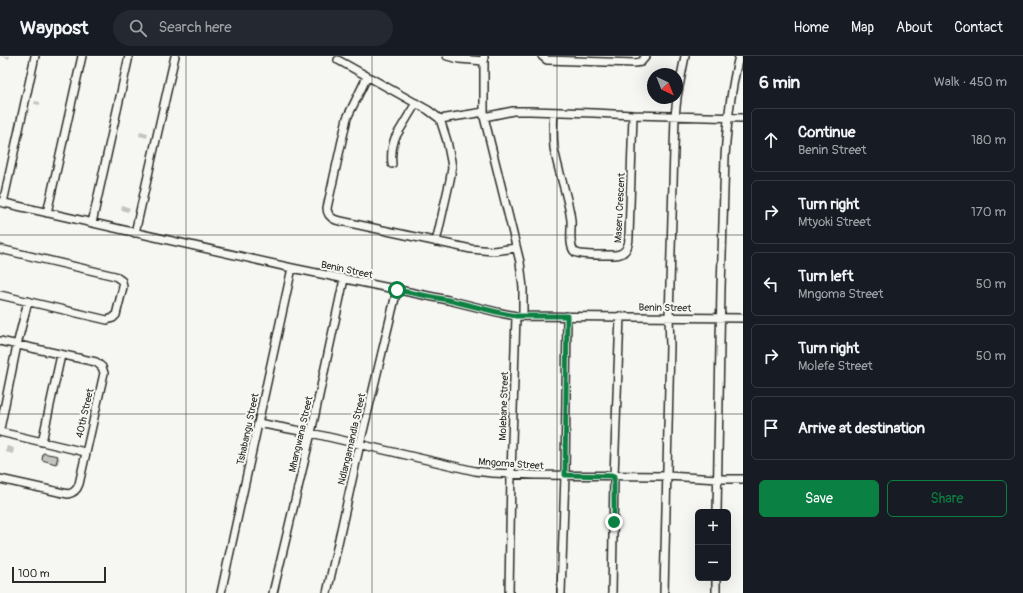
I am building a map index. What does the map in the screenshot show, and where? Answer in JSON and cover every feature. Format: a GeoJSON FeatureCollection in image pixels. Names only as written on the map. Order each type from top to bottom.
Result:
{"type":"FeatureCollection","features":[{"type":"Feature","properties":{"kind":"street"},"geometry":{"type":"LineString","coordinates":[[1,203],[35,56]]}},
{"type":"Feature","properties":{"kind":"street"},"geometry":{"type":"LineString","coordinates":[[47,213],[82,56]]}},
{"type":"Feature","properties":{"kind":"street"},"geometry":{"type":"LineString","coordinates":[[92,223],[129,56]]}},
{"type":"Feature","properties":{"kind":"street"},"geometry":{"type":"LineString","coordinates":[[135,233],[175,56]]}},
{"type":"Feature","properties":{"kind":"street"},"geometry":{"type":"LineString","coordinates":[[447,56],[459,60],[484,58]]}},
{"type":"Feature","properties":{"kind":"street"},"geometry":{"type":"LineString","coordinates":[[542,56],[547,60],[635,63],[641,62],[646,56]]}},
{"type":"Feature","properties":{"kind":"street"},"geometry":{"type":"LineString","coordinates":[[683,68],[685,56]]}},
{"type":"Feature","properties":{"kind":"street"},"geometry":{"type":"LineString","coordinates":[[717,509],[725,157],[730,98],[739,56]]}},
{"type":"Feature","properties":{"kind":"street","name":"Molebane Street"},"geometry":{"type":"LineString","coordinates":[[484,58],[484,114],[522,274],[523,288],[519,316],[511,474],[509,593]]}},
{"type":"Feature","properties":{"kind":"street"},"geometry":{"type":"LineString","coordinates":[[338,60],[416,103],[440,119],[449,150],[452,168],[436,242]]}},
{"type":"Feature","properties":{"kind":"street"},"geometry":{"type":"LineString","coordinates":[[367,76],[347,118],[327,208],[328,215],[336,220],[471,249],[488,251],[516,248]]}},
{"type":"Feature","properties":{"kind":"street"},"geometry":{"type":"LineString","coordinates":[[392,164],[393,143],[416,103]]}},
{"type":"Feature","properties":{"kind":"street"},"geometry":{"type":"LineString","coordinates":[[664,593],[670,345],[669,318],[676,104]]}},
{"type":"Feature","properties":{"kind":"street"},"geometry":{"type":"LineString","coordinates":[[440,119],[513,111],[743,118]]}},
{"type":"Feature","properties":{"kind":"street","name":"Maseru Crescent"},"geometry":{"type":"LineString","coordinates":[[554,112],[554,145],[570,210],[572,247],[576,252],[581,254],[618,255],[624,252],[628,247],[633,115]]}},
{"type":"Feature","properties":{"kind":"street","name":"Benin Street"},"geometry":{"type":"LineString","coordinates":[[1,203],[292,268],[519,316],[743,318]]}},
{"type":"Feature","properties":{"kind":"street"},"geometry":{"type":"LineString","coordinates":[[0,249],[115,276],[120,279],[123,284],[118,311],[113,318],[110,319],[99,318],[0,295]]}},
{"type":"Feature","properties":{"kind":"street","name":"Tshabangu Street"},"geometry":{"type":"LineString","coordinates":[[223,592],[292,268]]}},
{"type":"Feature","properties":{"kind":"street","name":"Mhangwana Street"},"geometry":{"type":"LineString","coordinates":[[273,593],[311,433],[344,279]]}},
{"type":"Feature","properties":{"kind":"street","name":"Ndlangamandla Street"},"geometry":{"type":"LineString","coordinates":[[327,593],[360,444],[397,290]]}},
{"type":"Feature","properties":{"kind":"street"},"geometry":{"type":"LineString","coordinates":[[28,301],[17,345],[0,430],[85,452]]}},
{"type":"Feature","properties":{"kind":"street"},"geometry":{"type":"LineString","coordinates":[[561,593],[565,475],[567,316]]}},
{"type":"Feature","properties":{"kind":"street"},"geometry":{"type":"LineString","coordinates":[[612,593],[614,476],[620,316]]}},
{"type":"Feature","properties":{"kind":"street","name":"40th Street"},"geometry":{"type":"LineString","coordinates":[[0,341],[96,362],[102,367],[103,370],[103,378],[78,487],[74,492],[68,494],[0,479]]}},
{"type":"Feature","properties":{"kind":"street"},"geometry":{"type":"LineString","coordinates":[[42,442],[61,355]]}},
{"type":"Feature","properties":{"kind":"street","name":"Mngoma Street"},"geometry":{"type":"LineString","coordinates":[[258,423],[311,433],[485,472],[511,474],[667,476],[743,479]]}},
{"type":"Feature","properties":{"kind":"street"},"geometry":{"type":"LineString","coordinates":[[716,581],[716,593]]}},
{"type":"Feature","properties":{"kind":"building"},"geometry":{"type":"Polygon","coordinates":[[[43,453],[58,456],[56,464],[42,460],[43,453]]]}},
{"type":"Feature","properties":{"kind":"route"},"geometry":{"type":"LineString","coordinates":[[397,290],[516,316],[567,316],[565,475],[614,476],[614,522]]}}]}
